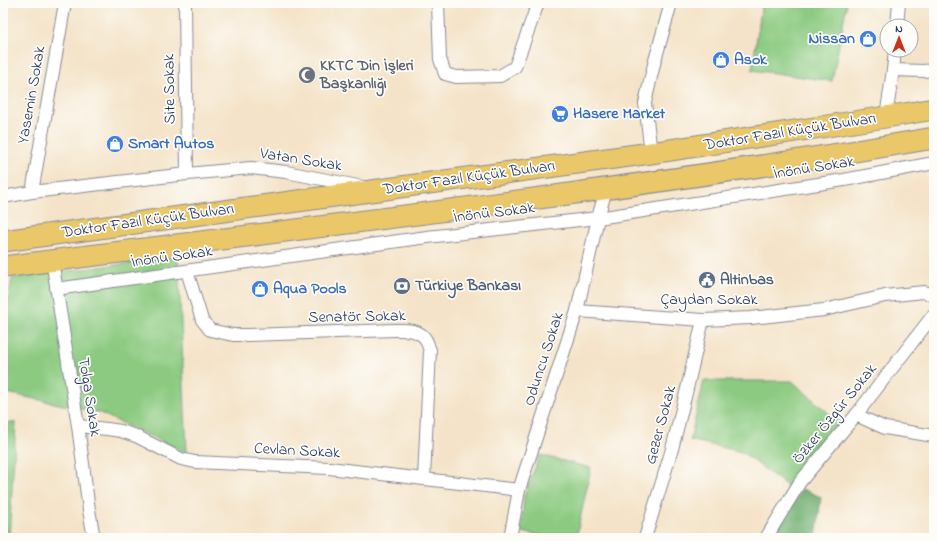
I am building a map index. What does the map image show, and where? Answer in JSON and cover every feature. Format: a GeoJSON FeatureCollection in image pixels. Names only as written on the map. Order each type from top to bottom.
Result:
{"type":"FeatureCollection","features":[{"type":"Feature","properties":{"kind":"highway","name":"Doktor Fazıl Küçük Bulvarı"},"geometry":{"type":"LineString","coordinates":[[3,241],[651,153],[934,109]]}},
{"type":"Feature","properties":{"kind":"highway","name":"Doktor Fazıl Küçük Bulvarı"},"geometry":{"type":"LineString","coordinates":[[3,267],[606,189],[823,157],[934,138]]}},
{"type":"Feature","properties":{"kind":"street","name":"Yasemin Sokak"},"geometry":{"type":"LineString","coordinates":[[32,192],[65,3]]}},
{"type":"Feature","properties":{"kind":"street","name":"Site Sokak"},"geometry":{"type":"LineString","coordinates":[[185,3],[187,174]]}},
{"type":"Feature","properties":{"kind":"street"},"geometry":{"type":"LineString","coordinates":[[438,3],[440,60],[445,74],[456,77],[500,76],[515,67],[538,3]]}},
{"type":"Feature","properties":{"kind":"street"},"geometry":{"type":"LineString","coordinates":[[651,153],[645,103],[671,3]]}},
{"type":"Feature","properties":{"kind":"street"},"geometry":{"type":"LineString","coordinates":[[898,18],[899,3]]}},
{"type":"Feature","properties":{"kind":"street"},"geometry":{"type":"LineString","coordinates":[[886,117],[894,58]]}},
{"type":"Feature","properties":{"kind":"street"},"geometry":{"type":"LineString","coordinates":[[893,70],[923,72],[934,70]]}},
{"type":"Feature","properties":{"kind":"street","name":"İnönü Sokak"},"geometry":{"type":"LineString","coordinates":[[56,289],[427,237],[598,218],[844,180],[934,163]]}},
{"type":"Feature","properties":{"kind":"street","name":"Vatan Sokak"},"geometry":{"type":"LineString","coordinates":[[3,196],[187,174],[252,168],[286,172],[379,190]]}},
{"type":"Feature","properties":{"kind":"street","name":"Oduncu Sokak"},"geometry":{"type":"LineString","coordinates":[[510,538],[519,490],[577,310],[606,189]]}},
{"type":"Feature","properties":{"kind":"street","name":"Tolga Sokak"},"geometry":{"type":"LineString","coordinates":[[52,260],[94,538]]}},
{"type":"Feature","properties":{"kind":"street","name":"Senatör Sokak"},"geometry":{"type":"LineString","coordinates":[[187,270],[202,320],[210,330],[233,335],[248,336],[395,330],[410,330],[420,333],[426,339],[430,350],[424,479]]}},
{"type":"Feature","properties":{"kind":"street","name":"Çaydan Sokak"},"geometry":{"type":"LineString","coordinates":[[577,310],[703,320],[751,318],[824,310],[885,296],[924,292],[934,295]]}},
{"type":"Feature","properties":{"kind":"street","name":"Özker Özgür Sokak"},"geometry":{"type":"LineString","coordinates":[[766,538],[800,482],[856,415],[934,314]]}},
{"type":"Feature","properties":{"kind":"street","name":"Gezer Sokak"},"geometry":{"type":"LineString","coordinates":[[645,538],[672,449],[703,320]]}},
{"type":"Feature","properties":{"kind":"street"},"geometry":{"type":"LineString","coordinates":[[856,415],[885,428],[934,436]]}},
{"type":"Feature","properties":{"kind":"street","name":"Cevlan Sokak"},"geometry":{"type":"LineString","coordinates":[[78,426],[121,431],[136,436],[181,459],[195,462],[329,468],[519,490]]}},
{"type":"Feature","properties":{"kind":"green space"},"geometry":{"type":"Polygon","coordinates":[[[762,3],[847,3],[832,81],[752,70],[762,3]]]}},
{"type":"Feature","properties":{"kind":"green space"},"geometry":{"type":"Polygon","coordinates":[[[178,257],[187,453],[100,413],[3,392],[3,331],[12,278],[178,257]]]}},
{"type":"Feature","properties":{"kind":"green space"},"geometry":{"type":"Polygon","coordinates":[[[704,381],[792,381],[841,424],[790,488],[742,452],[690,440],[704,381]]]}},
{"type":"Feature","properties":{"kind":"green space"},"geometry":{"type":"Polygon","coordinates":[[[3,422],[16,423],[9,538],[3,538],[3,422]]]}},
{"type":"Feature","properties":{"kind":"green space"},"geometry":{"type":"Polygon","coordinates":[[[540,455],[591,468],[576,538],[557,538],[521,532],[524,496],[540,455]]]}},
{"type":"Feature","properties":{"kind":"green space"},"geometry":{"type":"Polygon","coordinates":[[[802,489],[821,497],[816,538],[772,538],[802,489]]]}},
{"type":"Feature","properties":{"kind":"place","name":"Nissan"},"geometry":{"type":"Point","coordinates":[868,39]}},
{"type":"Feature","properties":{"kind":"place","name":"Asok"},"geometry":{"type":"Point","coordinates":[721,60]}},
{"type":"Feature","properties":{"kind":"place","name":"KKTC Din İşleri Başkanlığı"},"geometry":{"type":"Point","coordinates":[307,75]}},
{"type":"Feature","properties":{"kind":"place","name":"Hasere Market"},"geometry":{"type":"Point","coordinates":[560,114]}},
{"type":"Feature","properties":{"kind":"place","name":"Smart Autos"},"geometry":{"type":"Point","coordinates":[115,144]}},
{"type":"Feature","properties":{"kind":"place","name":"Altinbas"},"geometry":{"type":"Point","coordinates":[707,280]}},
{"type":"Feature","properties":{"kind":"place","name":"Türkiye Bankası"},"geometry":{"type":"Point","coordinates":[402,286]}},
{"type":"Feature","properties":{"kind":"place","name":"Aqua Pools"},"geometry":{"type":"Point","coordinates":[260,289]}}]}
